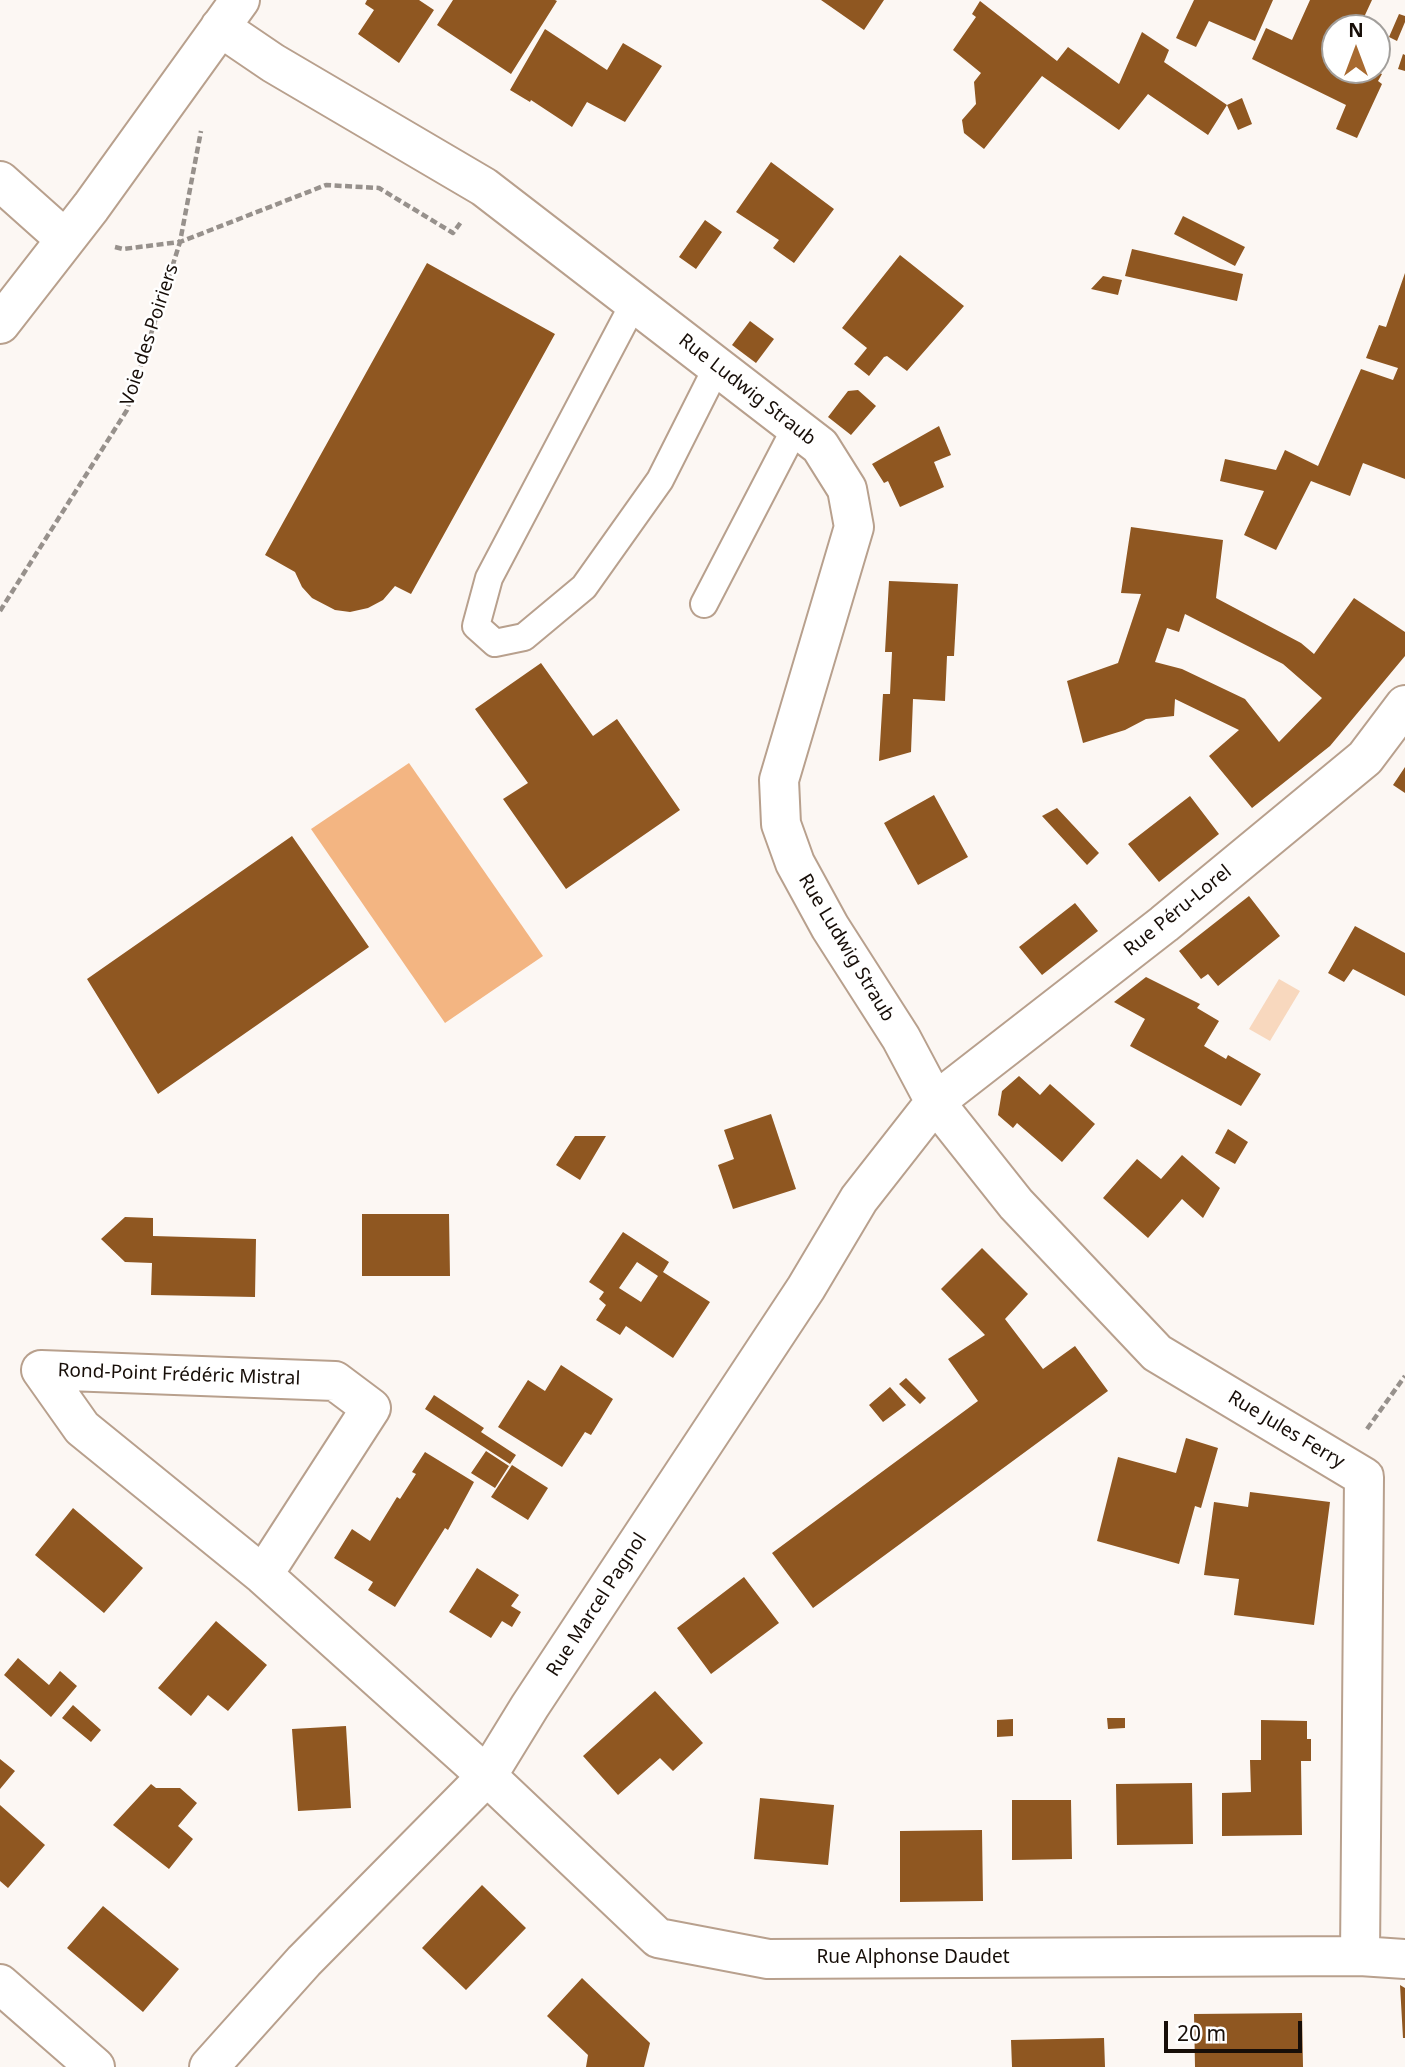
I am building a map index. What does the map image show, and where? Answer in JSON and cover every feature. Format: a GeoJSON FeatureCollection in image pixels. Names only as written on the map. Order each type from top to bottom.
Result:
{"type":"FeatureCollection","features":[{"type":"Feature","properties":{"kind":"street","name":"Rue Ludwig Straub"},"geometry":{"type":"LineString","coordinates":[[230,14],[273,63],[484,187],[820,446],[847,489],[854,527],[779,780],[781,824],[795,863],[830,927],[901,1038],[935,1102]]}},
{"type":"Feature","properties":{"kind":"street"},"geometry":{"type":"LineString","coordinates":[[0,324],[230,14]]}},
{"type":"Feature","properties":{"kind":"street"},"geometry":{"type":"LineString","coordinates":[[0,181],[65,239]]}},
{"type":"Feature","properties":{"kind":"street","name":"Rue Péru-Lorel"},"geometry":{"type":"LineString","coordinates":[[935,1102],[1164,924],[1365,758],[1405,705]]}},
{"type":"Feature","properties":{"kind":"street","name":"Rue Jules Ferry"},"geometry":{"type":"LineString","coordinates":[[935,1102],[1016,1204],[1157,1353],[1364,1477],[1360,1956]]}},
{"type":"Feature","properties":{"kind":"street","name":"Rue Marcel Pagnol"},"geometry":{"type":"LineString","coordinates":[[209,2067],[304,1961],[487,1776],[530,1706],[806,1288],[859,1199],[935,1102]]}},
{"type":"Feature","properties":{"kind":"street","name":"Rond-Point Frédéric Mistral"},"geometry":{"type":"LineString","coordinates":[[263,1575],[371,1409],[335,1381],[41,1370],[82,1429],[263,1575],[487,1776]]}},
{"type":"Feature","properties":{"kind":"street","name":"Rue Alphonse Daudet"},"geometry":{"type":"LineString","coordinates":[[487,1776],[658,1938],[768,1959],[1360,1956],[1405,1959]]}},
{"type":"Feature","properties":{"kind":"street"},"geometry":{"type":"LineString","coordinates":[[0,1984],[95,2067]]}},
{"type":"Feature","properties":{"kind":"lane"},"geometry":{"type":"LineString","coordinates":[[634,303],[489,578],[476,626],[495,643],[524,637],[584,587],[660,480],[717,366]]}},
{"type":"Feature","properties":{"kind":"lane"},"geometry":{"type":"LineString","coordinates":[[704,604],[796,427]]}},
{"type":"Feature","properties":{"kind":"path","name":"Voie des Poiriers"},"geometry":{"type":"LineString","coordinates":[[0,611],[127,410],[180,242],[202,121]]}},
{"type":"Feature","properties":{"kind":"path"},"geometry":{"type":"LineString","coordinates":[[65,239],[123,249],[180,242],[326,185],[379,188],[453,233],[484,187]]}},
{"type":"Feature","properties":{"kind":"path"},"geometry":{"type":"LineString","coordinates":[[1341,1463],[1405,1376]]}},
{"type":"Feature","properties":{"kind":"shaded area"},"geometry":{"type":"Polygon","coordinates":[[[409,763],[543,956],[445,1023],[311,829],[409,763]]]}},
{"type":"Feature","properties":{"kind":"shaded area"},"geometry":{"type":"Polygon","coordinates":[[[1279,979],[1300,991],[1270,1041],[1249,1029],[1279,979]]]}},
{"type":"Feature","properties":{"kind":"building"},"geometry":{"type":"Polygon","coordinates":[[[367,0],[419,0],[434,10],[399,63],[358,34],[374,10],[365,4],[367,0]]]}},
{"type":"Feature","properties":{"kind":"building"},"geometry":{"type":"Polygon","coordinates":[[[453,0],[557,1],[511,74],[437,25],[453,0]]]}},
{"type":"Feature","properties":{"kind":"building"},"geometry":{"type":"Polygon","coordinates":[[[821,0],[884,0],[864,30],[821,0]]]}},
{"type":"Feature","properties":{"kind":"building"},"geometry":{"type":"Polygon","coordinates":[[[1194,0],[1273,0],[1255,41],[1209,21],[1196,47],[1176,38],[1194,0]]]}},
{"type":"Feature","properties":{"kind":"building"},"geometry":{"type":"Polygon","coordinates":[[[1310,0],[1372,0],[1366,14],[1321,14],[1321,84],[1382,84],[1357,138],[1336,129],[1346,105],[1252,59],[1266,28],[1292,40],[1310,0]]]}},
{"type":"Feature","properties":{"kind":"building"},"geometry":{"type":"Polygon","coordinates":[[[980,1],[1057,61],[1068,47],[1119,84],[1142,32],[1169,50],[1164,62],[1227,105],[1208,135],[1148,94],[1119,130],[1042,76],[984,149],[964,133],[962,120],[976,104],[974,82],[981,73],[953,50],[976,17],[972,14],[980,1]]]}},
{"type":"Feature","properties":{"kind":"building"},"geometry":{"type":"Polygon","coordinates":[[[1399,14],[1405,16],[1397,41],[1391,38],[1399,14]]]}},
{"type":"Feature","properties":{"kind":"building"},"geometry":{"type":"Polygon","coordinates":[[[545,29],[607,70],[623,43],[662,66],[625,122],[587,102],[572,127],[531,100],[530,102],[510,90],[545,29]]]}},
{"type":"Feature","properties":{"kind":"building"},"geometry":{"type":"Polygon","coordinates":[[[1403,54],[1405,55],[1405,71],[1398,69],[1403,54]]]}},
{"type":"Feature","properties":{"kind":"building"},"geometry":{"type":"Polygon","coordinates":[[[1242,98],[1252,124],[1238,130],[1227,105],[1242,98]]]}},
{"type":"Feature","properties":{"kind":"building"},"geometry":{"type":"Polygon","coordinates":[[[771,162],[834,209],[794,263],[773,248],[779,240],[736,212],[771,162]]]}},
{"type":"Feature","properties":{"kind":"building"},"geometry":{"type":"Polygon","coordinates":[[[1183,216],[1245,247],[1235,266],[1174,234],[1183,216]]]}},
{"type":"Feature","properties":{"kind":"building"},"geometry":{"type":"Polygon","coordinates":[[[705,220],[722,232],[696,269],[679,257],[705,220]]]}},
{"type":"Feature","properties":{"kind":"building"},"geometry":{"type":"Polygon","coordinates":[[[1132,249],[1243,274],[1237,301],[1125,276],[1132,249]]]}},
{"type":"Feature","properties":{"kind":"building"},"geometry":{"type":"Polygon","coordinates":[[[900,255],[964,306],[907,371],[887,356],[869,376],[854,364],[867,348],[842,328],[900,255]]]}},
{"type":"Feature","properties":{"kind":"building"},"geometry":{"type":"Polygon","coordinates":[[[427,263],[555,334],[411,594],[395,586],[383,600],[368,608],[350,612],[335,610],[312,598],[302,587],[295,572],[265,555],[427,263]]]}},
{"type":"Feature","properties":{"kind":"building"},"geometry":{"type":"Polygon","coordinates":[[[1405,273],[1405,479],[1363,463],[1350,496],[1311,481],[1276,550],[1244,535],[1264,491],[1220,481],[1225,459],[1276,470],[1285,450],[1318,466],[1361,369],[1393,380],[1398,368],[1366,358],[1379,325],[1386,327],[1405,273]]]}},
{"type":"Feature","properties":{"kind":"building"},"geometry":{"type":"Polygon","coordinates":[[[1103,276],[1122,280],[1118,295],[1091,289],[1103,276]]]}},
{"type":"Feature","properties":{"kind":"building"},"geometry":{"type":"Polygon","coordinates":[[[750,321],[774,339],[756,363],[732,345],[750,321]]]}},
{"type":"Feature","properties":{"kind":"building"},"geometry":{"type":"Polygon","coordinates":[[[858,390],[876,406],[851,435],[828,417],[848,391],[858,390]]]}},
{"type":"Feature","properties":{"kind":"building"},"geometry":{"type":"Polygon","coordinates":[[[939,426],[951,455],[934,462],[944,487],[900,507],[888,481],[884,483],[872,464],[939,426]]]}},
{"type":"Feature","properties":{"kind":"building"},"geometry":{"type":"Polygon","coordinates":[[[1131,527],[1223,540],[1216,598],[1301,643],[1314,654],[1354,598],[1405,632],[1405,656],[1330,746],[1252,808],[1209,756],[1239,730],[1175,699],[1174,716],[1146,719],[1125,730],[1083,743],[1067,681],[1118,663],[1141,594],[1121,593],[1131,527]],[[1185,614],[1179,632],[1167,628],[1155,662],[1182,669],[1245,699],[1279,742],[1322,698],[1283,664],[1185,614]]]}},
{"type":"Feature","properties":{"kind":"building"},"geometry":{"type":"Polygon","coordinates":[[[889,581],[958,584],[954,656],[947,656],[945,701],[913,699],[911,752],[879,761],[883,694],[890,694],[892,652],[885,652],[889,581]]]}},
{"type":"Feature","properties":{"kind":"building"},"geometry":{"type":"Polygon","coordinates":[[[541,663],[593,736],[617,719],[680,810],[566,889],[503,799],[528,783],[475,709],[541,663]]]}},
{"type":"Feature","properties":{"kind":"building"},"geometry":{"type":"Polygon","coordinates":[[[1405,767],[1405,793],[1393,785],[1405,767]]]}},
{"type":"Feature","properties":{"kind":"building"},"geometry":{"type":"Polygon","coordinates":[[[934,795],[968,857],[918,885],[884,823],[934,795]]]}},
{"type":"Feature","properties":{"kind":"building"},"geometry":{"type":"Polygon","coordinates":[[[1190,796],[1219,834],[1159,882],[1128,844],[1190,796]]]}},
{"type":"Feature","properties":{"kind":"building"},"geometry":{"type":"Polygon","coordinates":[[[1057,808],[1099,853],[1087,865],[1042,816],[1057,808]]]}},
{"type":"Feature","properties":{"kind":"building"},"geometry":{"type":"Polygon","coordinates":[[[292,836],[369,947],[158,1094],[87,979],[292,836]]]}},
{"type":"Feature","properties":{"kind":"building"},"geometry":{"type":"Polygon","coordinates":[[[1249,896],[1280,936],[1218,986],[1208,974],[1201,979],[1179,951],[1249,896]]]}},
{"type":"Feature","properties":{"kind":"building"},"geometry":{"type":"Polygon","coordinates":[[[1075,903],[1098,931],[1042,975],[1019,947],[1075,903]]]}},
{"type":"Feature","properties":{"kind":"building"},"geometry":{"type":"Polygon","coordinates":[[[1355,926],[1405,953],[1405,996],[1353,969],[1344,982],[1328,973],[1355,926]]]}},
{"type":"Feature","properties":{"kind":"building"},"geometry":{"type":"Polygon","coordinates":[[[1146,977],[1200,1004],[1197,1008],[1219,1021],[1204,1046],[1226,1059],[1228,1055],[1261,1074],[1241,1106],[1130,1046],[1145,1019],[1114,1002],[1146,977]]]}},
{"type":"Feature","properties":{"kind":"building"},"geometry":{"type":"Polygon","coordinates":[[[1019,1076],[1040,1095],[1050,1084],[1095,1124],[1062,1162],[1017,1123],[1013,1128],[998,1115],[1002,1091],[1019,1076]]]}},
{"type":"Feature","properties":{"kind":"building"},"geometry":{"type":"Polygon","coordinates":[[[771,1114],[796,1189],[733,1209],[718,1165],[734,1159],[724,1130],[771,1114]]]}},
{"type":"Feature","properties":{"kind":"building"},"geometry":{"type":"Polygon","coordinates":[[[1228,1129],[1248,1142],[1235,1164],[1215,1153],[1228,1129]]]}},
{"type":"Feature","properties":{"kind":"building"},"geometry":{"type":"Polygon","coordinates":[[[575,1136],[606,1136],[580,1180],[556,1165],[575,1136]]]}},
{"type":"Feature","properties":{"kind":"building"},"geometry":{"type":"Polygon","coordinates":[[[1182,1155],[1220,1188],[1203,1218],[1182,1199],[1148,1238],[1103,1198],[1137,1159],[1161,1179],[1182,1155]]]}},
{"type":"Feature","properties":{"kind":"building"},"geometry":{"type":"Polygon","coordinates":[[[362,1214],[449,1214],[450,1276],[362,1276],[362,1214]]]}},
{"type":"Feature","properties":{"kind":"building"},"geometry":{"type":"Polygon","coordinates":[[[125,1217],[153,1218],[153,1236],[256,1239],[255,1297],[151,1295],[152,1263],[125,1262],[101,1239],[125,1217]]]}},
{"type":"Feature","properties":{"kind":"building"},"geometry":{"type":"Polygon","coordinates":[[[623,1232],[669,1262],[663,1272],[710,1302],[673,1358],[626,1326],[620,1335],[596,1320],[606,1305],[599,1299],[604,1292],[589,1282],[623,1232]],[[637,1262],[619,1288],[641,1302],[658,1276],[637,1262]]]}},
{"type":"Feature","properties":{"kind":"building"},"geometry":{"type":"Polygon","coordinates":[[[982,1248],[1028,1294],[1005,1319],[1043,1369],[1075,1346],[1108,1391],[813,1608],[772,1553],[978,1401],[948,1359],[985,1335],[941,1289],[982,1248]]]}},
{"type":"Feature","properties":{"kind":"building"},"geometry":{"type":"Polygon","coordinates":[[[561,1365],[613,1399],[591,1435],[585,1432],[562,1467],[498,1427],[528,1380],[545,1391],[561,1365]]]}},
{"type":"Feature","properties":{"kind":"building"},"geometry":{"type":"Polygon","coordinates":[[[906,1378],[926,1398],[920,1404],[899,1384],[906,1378]]]}},
{"type":"Feature","properties":{"kind":"building"},"geometry":{"type":"Polygon","coordinates":[[[890,1387],[906,1405],[883,1422],[869,1405],[890,1387]]]}},
{"type":"Feature","properties":{"kind":"building"},"geometry":{"type":"Polygon","coordinates":[[[434,1395],[484,1428],[481,1432],[516,1455],[510,1464],[425,1409],[434,1395]]]}},
{"type":"Feature","properties":{"kind":"building"},"geometry":{"type":"Polygon","coordinates":[[[1186,1438],[1218,1448],[1201,1508],[1195,1506],[1179,1564],[1097,1541],[1118,1457],[1176,1473],[1186,1438]]]}},
{"type":"Feature","properties":{"kind":"building"},"geometry":{"type":"Polygon","coordinates":[[[486,1451],[509,1466],[495,1488],[471,1473],[486,1451]]]}},
{"type":"Feature","properties":{"kind":"building"},"geometry":{"type":"Polygon","coordinates":[[[425,1452],[474,1482],[448,1530],[445,1528],[395,1607],[368,1590],[373,1582],[334,1558],[352,1529],[370,1541],[397,1497],[400,1499],[416,1474],[412,1472],[425,1452]]]}},
{"type":"Feature","properties":{"kind":"building"},"geometry":{"type":"Polygon","coordinates":[[[512,1465],[548,1488],[528,1520],[491,1497],[512,1465]]]}},
{"type":"Feature","properties":{"kind":"building"},"geometry":{"type":"Polygon","coordinates":[[[1250,1492],[1330,1502],[1314,1625],[1234,1615],[1239,1579],[1204,1575],[1214,1502],[1248,1507],[1250,1492]]]}},
{"type":"Feature","properties":{"kind":"building"},"geometry":{"type":"Polygon","coordinates":[[[73,1508],[143,1568],[104,1613],[35,1555],[73,1508]]]}},
{"type":"Feature","properties":{"kind":"building"},"geometry":{"type":"Polygon","coordinates":[[[477,1568],[519,1595],[511,1606],[521,1612],[512,1627],[502,1621],[491,1638],[449,1612],[477,1568]]]}},
{"type":"Feature","properties":{"kind":"building"},"geometry":{"type":"Polygon","coordinates":[[[744,1577],[779,1623],[711,1674],[677,1628],[744,1577]]]}},
{"type":"Feature","properties":{"kind":"building"},"geometry":{"type":"Polygon","coordinates":[[[216,1621],[267,1665],[228,1711],[208,1695],[191,1716],[158,1688],[216,1621]]]}},
{"type":"Feature","properties":{"kind":"building"},"geometry":{"type":"Polygon","coordinates":[[[18,1658],[49,1685],[60,1671],[77,1686],[51,1717],[4,1675],[18,1658]]]}},
{"type":"Feature","properties":{"kind":"building"},"geometry":{"type":"Polygon","coordinates":[[[655,1691],[703,1743],[673,1771],[660,1758],[618,1795],[583,1756],[655,1691]]]}},
{"type":"Feature","properties":{"kind":"building"},"geometry":{"type":"Polygon","coordinates":[[[73,1705],[101,1730],[91,1742],[62,1718],[73,1705]]]}},
{"type":"Feature","properties":{"kind":"building"},"geometry":{"type":"Polygon","coordinates":[[[1107,1718],[1125,1718],[1125,1728],[1108,1729],[1107,1718]]]}},
{"type":"Feature","properties":{"kind":"building"},"geometry":{"type":"Polygon","coordinates":[[[1013,1719],[1013,1736],[997,1737],[997,1720],[1013,1719]]]}},
{"type":"Feature","properties":{"kind":"building"},"geometry":{"type":"Polygon","coordinates":[[[1261,1720],[1307,1721],[1307,1739],[1311,1739],[1311,1761],[1301,1761],[1302,1835],[1222,1836],[1222,1793],[1251,1792],[1250,1760],[1261,1760],[1261,1720]]]}},
{"type":"Feature","properties":{"kind":"building"},"geometry":{"type":"Polygon","coordinates":[[[346,1726],[351,1808],[298,1811],[292,1729],[346,1726]]]}},
{"type":"Feature","properties":{"kind":"building"},"geometry":{"type":"Polygon","coordinates":[[[0,1759],[15,1771],[0,1789],[0,1759]]]}},
{"type":"Feature","properties":{"kind":"building"},"geometry":{"type":"Polygon","coordinates":[[[1192,1783],[1193,1844],[1117,1845],[1116,1784],[1192,1783]]]}},
{"type":"Feature","properties":{"kind":"building"},"geometry":{"type":"Polygon","coordinates":[[[151,1784],[156,1788],[180,1788],[197,1803],[178,1826],[193,1839],[169,1869],[113,1825],[151,1784]]]}},
{"type":"Feature","properties":{"kind":"building"},"geometry":{"type":"Polygon","coordinates":[[[760,1798],[834,1805],[828,1865],[754,1859],[760,1798]]]}},
{"type":"Feature","properties":{"kind":"building"},"geometry":{"type":"Polygon","coordinates":[[[1012,1800],[1071,1800],[1072,1859],[1012,1860],[1012,1800]]]}},
{"type":"Feature","properties":{"kind":"building"},"geometry":{"type":"Polygon","coordinates":[[[0,1805],[45,1845],[8,1888],[0,1881],[0,1805]]]}},
{"type":"Feature","properties":{"kind":"building"},"geometry":{"type":"Polygon","coordinates":[[[982,1830],[983,1901],[900,1902],[900,1831],[982,1830]]]}},
{"type":"Feature","properties":{"kind":"building"},"geometry":{"type":"Polygon","coordinates":[[[482,1885],[526,1928],[466,1990],[422,1948],[482,1885]]]}},
{"type":"Feature","properties":{"kind":"building"},"geometry":{"type":"Polygon","coordinates":[[[103,1906],[179,1969],[143,2012],[67,1948],[103,1906]]]}},
{"type":"Feature","properties":{"kind":"building"},"geometry":{"type":"Polygon","coordinates":[[[582,1978],[650,2043],[644,2067],[586,2067],[588,2055],[547,2016],[582,1978]]]}},
{"type":"Feature","properties":{"kind":"building"},"geometry":{"type":"Polygon","coordinates":[[[1400,1985],[1405,1988],[1405,2038],[1403,2038],[1400,1985]]]}},
{"type":"Feature","properties":{"kind":"building"},"geometry":{"type":"Polygon","coordinates":[[[1302,2013],[1303,2067],[1195,2067],[1194,2014],[1302,2013]]]}},
{"type":"Feature","properties":{"kind":"building"},"geometry":{"type":"Polygon","coordinates":[[[1104,2038],[1105,2067],[1012,2067],[1011,2040],[1104,2038]]]}}]}
